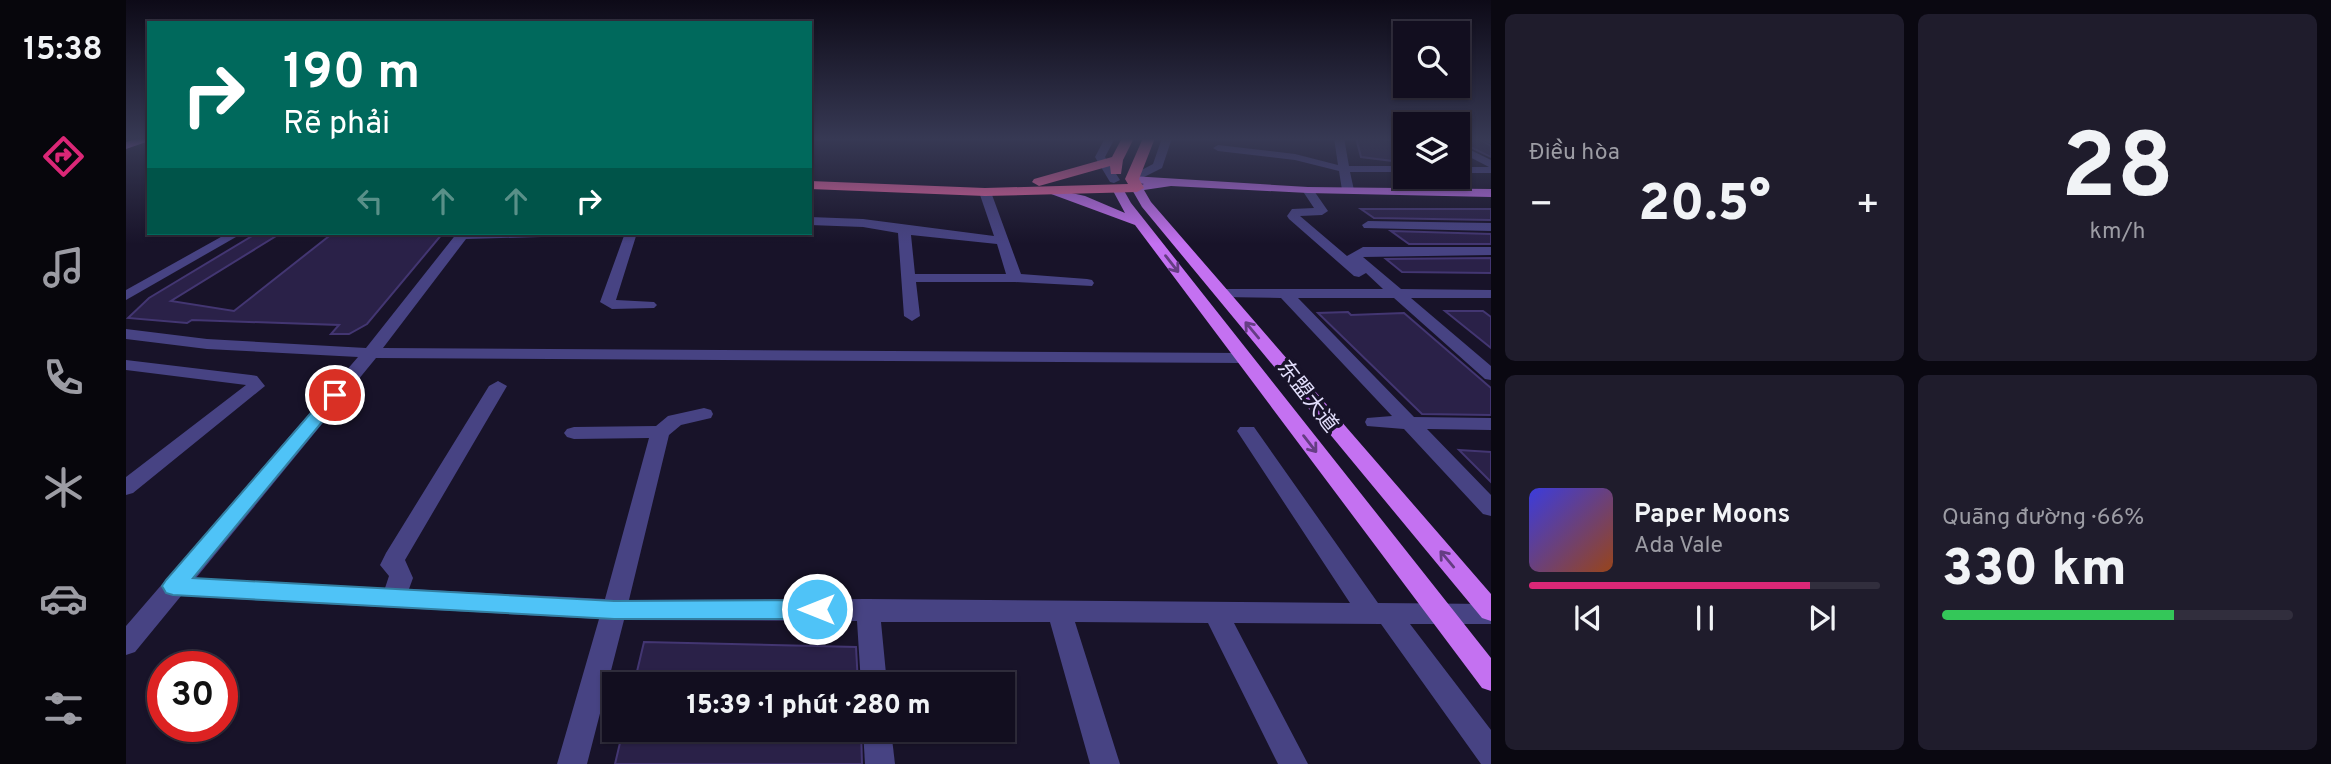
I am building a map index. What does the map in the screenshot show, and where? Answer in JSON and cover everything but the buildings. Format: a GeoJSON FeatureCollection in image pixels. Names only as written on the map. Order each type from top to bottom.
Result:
{"type":"FeatureCollection","features":[{"type":"Feature","properties":{"kind":"highway"},"geometry":{"type":"LineString","coordinates":[[1035,183],[1068,174]]}},
{"type":"Feature","properties":{"kind":"highway"},"geometry":{"type":"LineString","coordinates":[[1120,174],[1126,184]]}},
{"type":"Feature","properties":{"kind":"highway"},"geometry":{"type":"LineString","coordinates":[[1126,184],[1131,174]]}},
{"type":"Feature","properties":{"kind":"highway"},"geometry":{"type":"LineString","coordinates":[[812,176],[972,184],[1126,184]]}},
{"type":"Feature","properties":{"kind":"highway"},"geometry":{"type":"LineString","coordinates":[[812,185],[985,192],[1049,191],[1126,184]]}},
{"type":"Feature","properties":{"kind":"main road"},"geometry":{"type":"LineString","coordinates":[[1126,184],[1171,183],[1308,190],[1491,193]]}},
{"type":"Feature","properties":{"kind":"main road","name":"东盟大道"},"geometry":{"type":"LineString","coordinates":[[1126,184],[1125,204],[1440,614],[1482,656],[1491,680]]}},
{"type":"Feature","properties":{"kind":"main road","name":"东盟大道"},"geometry":{"type":"LineString","coordinates":[[1126,184],[1146,204],[1491,613]]}},
{"type":"Feature","properties":{"kind":"main road"},"geometry":{"type":"LineString","coordinates":[[1049,191],[1093,203],[1141,224]]}},
{"type":"Feature","properties":{"kind":"street"},"geometry":{"type":"LineString","coordinates":[[1126,184],[1144,174]]}},
{"type":"Feature","properties":{"kind":"street"},"geometry":{"type":"LineString","coordinates":[[1344,174],[1348,190]]}},
{"type":"Feature","properties":{"kind":"street"},"geometry":{"type":"LineString","coordinates":[[1308,190],[1322,211],[1296,212],[1293,216],[1491,375]]}},
{"type":"Feature","properties":{"kind":"street"},"geometry":{"type":"LineString","coordinates":[[985,192],[1015,278]]}},
{"type":"Feature","properties":{"kind":"street"},"geometry":{"type":"LineString","coordinates":[[812,222],[863,223],[1001,241]]}},
{"type":"Feature","properties":{"kind":"street"},"geometry":{"type":"LineString","coordinates":[[1368,225],[1491,227]]}},
{"type":"Feature","properties":{"kind":"street"},"geometry":{"type":"LineString","coordinates":[[904,230],[912,316]]}},
{"type":"Feature","properties":{"kind":"street"},"geometry":{"type":"LineString","coordinates":[[126,296],[233,235]]}},
{"type":"Feature","properties":{"kind":"street"},"geometry":{"type":"LineString","coordinates":[[126,644],[371,353],[463,235]]}},
{"type":"Feature","properties":{"kind":"street"},"geometry":{"type":"LineString","coordinates":[[631,235],[608,302],[649,305]]}},
{"type":"Feature","properties":{"kind":"street"},"geometry":{"type":"LineString","coordinates":[[1389,294],[1357,261],[1354,256],[1356,253],[1491,251]]}},
{"type":"Feature","properties":{"kind":"street"},"geometry":{"type":"LineString","coordinates":[[909,278],[1015,278],[1087,283]]}},
{"type":"Feature","properties":{"kind":"street"},"geometry":{"type":"LineString","coordinates":[[1221,293],[1491,294]]}},
{"type":"Feature","properties":{"kind":"street"},"geometry":{"type":"LineString","coordinates":[[1285,293],[1491,508]]}},
{"type":"Feature","properties":{"kind":"street"},"geometry":{"type":"LineString","coordinates":[[1471,294],[1491,309]]}},
{"type":"Feature","properties":{"kind":"street"},"geometry":{"type":"LineString","coordinates":[[126,334],[207,344],[371,353],[1244,358]]}},
{"type":"Feature","properties":{"kind":"street"},"geometry":{"type":"LineString","coordinates":[[126,365],[251,380],[256,386],[126,488]]}},
{"type":"Feature","properties":{"kind":"street"},"geometry":{"type":"LineString","coordinates":[[393,599],[401,578],[400,572],[392,565],[394,559],[498,386]]}},
{"type":"Feature","properties":{"kind":"street"},"geometry":{"type":"LineString","coordinates":[[572,764],[660,432],[674,421],[704,414]]}},
{"type":"Feature","properties":{"kind":"street"},"geometry":{"type":"LineString","coordinates":[[1374,422],[1491,424]]}},
{"type":"Feature","properties":{"kind":"street"},"geometry":{"type":"LineString","coordinates":[[1247,431],[1381,615],[1491,754]]}},
{"type":"Feature","properties":{"kind":"street"},"geometry":{"type":"LineString","coordinates":[[575,433],[660,432]]}},
{"type":"Feature","properties":{"kind":"street"},"geometry":{"type":"LineString","coordinates":[[173,586],[614,610],[868,609],[1381,615],[1491,613]]}},
{"type":"Feature","properties":{"kind":"street"},"geometry":{"type":"LineString","coordinates":[[868,609],[873,672]]}},
{"type":"Feature","properties":{"kind":"street"},"geometry":{"type":"LineString","coordinates":[[1060,613],[1105,764]]}},
{"type":"Feature","properties":{"kind":"street"},"geometry":{"type":"LineString","coordinates":[[1216,614],[1293,764]]}},
{"type":"Feature","properties":{"kind":"street"},"geometry":{"type":"LineString","coordinates":[[878,742],[880,764]]}},
{"type":"Feature","properties":{"kind":"route"},"geometry":{"type":"LineString","coordinates":[[335,395],[173,586],[614,610],[817,609]]}}]}
